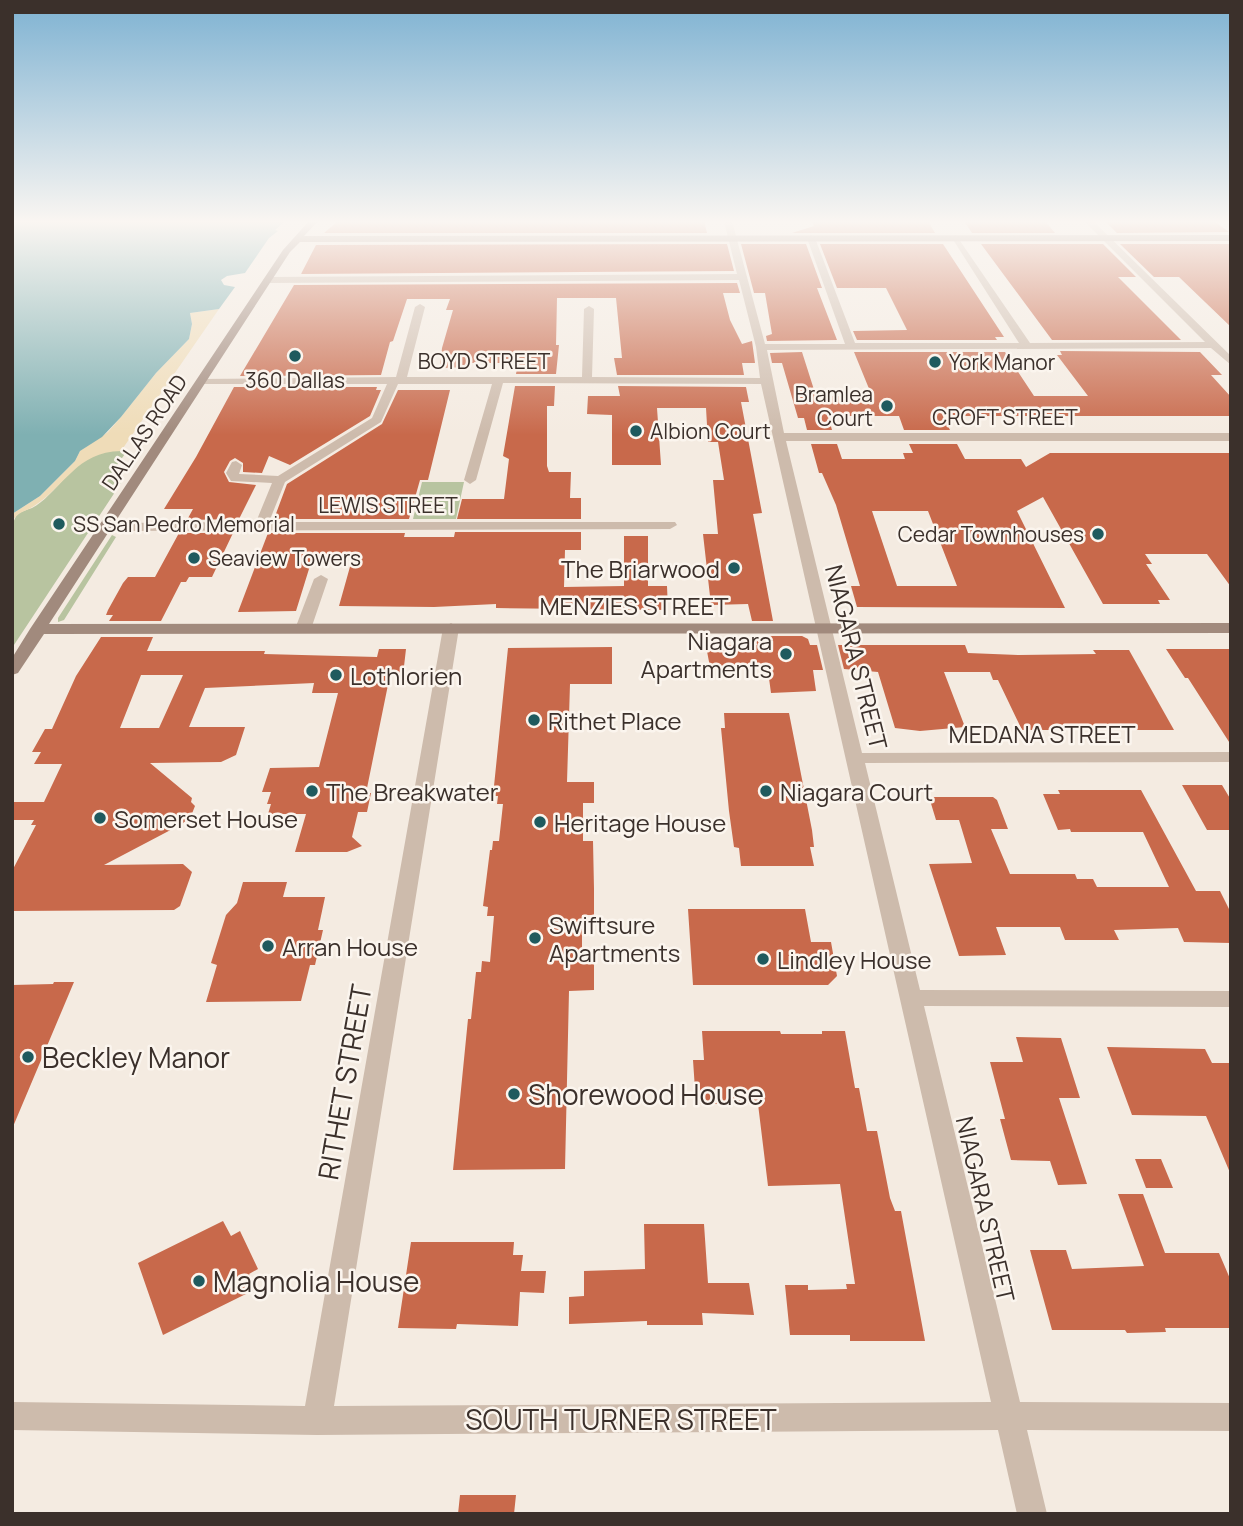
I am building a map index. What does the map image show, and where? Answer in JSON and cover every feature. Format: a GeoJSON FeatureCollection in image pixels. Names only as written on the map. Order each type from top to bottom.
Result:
{"type":"FeatureCollection","features":[{"type":"Feature","properties":{"kind":"street","name":"DALLAS ROAD"},"geometry":{"type":"LineString","coordinates":[[12,670],[260,292]]}},
{"type":"Feature","properties":{"kind":"street","name":"NIAGARA STREET"},"geometry":{"type":"LineString","coordinates":[[747,292],[822,627],[1032,1514]]}},
{"type":"Feature","properties":{"kind":"street"},"geometry":{"type":"LineString","coordinates":[[831,292],[851,347]]}},
{"type":"Feature","properties":{"kind":"street"},"geometry":{"type":"LineString","coordinates":[[991,292],[1026,345]]}},
{"type":"Feature","properties":{"kind":"street"},"geometry":{"type":"LineString","coordinates":[[1161,292],[1231,362]]}},
{"type":"Feature","properties":{"kind":"street"},"geometry":{"type":"LineString","coordinates":[[236,465],[233,474],[235,478],[280,480],[377,420],[397,380],[420,307]]}},
{"type":"Feature","properties":{"kind":"street"},"geometry":{"type":"LineString","coordinates":[[587,379],[589,309]]}},
{"type":"Feature","properties":{"kind":"street"},"geometry":{"type":"LineString","coordinates":[[761,347],[1216,345]]}},
{"type":"Feature","properties":{"kind":"street","name":"BOYD STREET"},"geometry":{"type":"LineString","coordinates":[[203,382],[498,382],[587,379],[766,381]]}},
{"type":"Feature","properties":{"kind":"street"},"geometry":{"type":"LineString","coordinates":[[470,480],[498,382]]}},
{"type":"Feature","properties":{"kind":"street","name":"CROFT STREET"},"geometry":{"type":"LineString","coordinates":[[780,437],[1231,437]]}},
{"type":"Feature","properties":{"kind":"street"},"geometry":{"type":"LineString","coordinates":[[261,526],[280,480]]}},
{"type":"Feature","properties":{"kind":"street","name":"LEWIS STREET"},"geometry":{"type":"LineString","coordinates":[[106,527],[670,525]]}},
{"type":"Feature","properties":{"kind":"street"},"geometry":{"type":"LineString","coordinates":[[303,629],[321,579]]}},
{"type":"Feature","properties":{"kind":"street","name":"RITHET STREET"},"geometry":{"type":"LineString","coordinates":[[317,1421],[451,628]]}},
{"type":"Feature","properties":{"kind":"street","name":"MENZIES STREET"},"geometry":{"type":"LineString","coordinates":[[38,629],[1231,628]]}},
{"type":"Feature","properties":{"kind":"street","name":"MEDANA STREET"},"geometry":{"type":"LineString","coordinates":[[854,758],[1231,757]]}},
{"type":"Feature","properties":{"kind":"street"},"geometry":{"type":"LineString","coordinates":[[910,998],[1231,999]]}},
{"type":"Feature","properties":{"kind":"street","name":"SOUTH TURNER STREET"},"geometry":{"type":"LineString","coordinates":[[12,1416],[317,1421],[1008,1416],[1231,1418]]}},
{"type":"Feature","properties":{"kind":"green space"},"geometry":{"type":"Polygon","coordinates":[[[107,451],[127,451],[110,475],[121,483],[12,648],[12,525],[17,514],[41,502],[85,460],[107,451]]]}},
{"type":"Feature","properties":{"kind":"green space"},"geometry":{"type":"Polygon","coordinates":[[[422,482],[464,482],[456,519],[413,519],[422,482]]]}},
{"type":"Feature","properties":{"kind":"green space"},"geometry":{"type":"Polygon","coordinates":[[[112,535],[116,537],[64,620],[58,622],[58,618],[112,535]]]}},
{"type":"Feature","properties":{"kind":"sand"},"geometry":{"type":"Polygon","coordinates":[[[219,309],[121,451],[93,457],[82,464],[45,498],[12,521],[12,514],[40,496],[75,461],[80,451],[108,432],[156,373],[189,339],[192,324],[190,313],[219,309]]]}},
{"type":"Feature","properties":{"kind":"water"},"geometry":{"type":"Polygon","coordinates":[[[12,292],[231,292],[219,309],[190,313],[192,324],[189,339],[156,373],[121,417],[102,437],[80,451],[75,461],[40,496],[12,514],[12,292]]]}},
{"type":"Feature","properties":{"kind":"building"},"geometry":{"type":"Polygon","coordinates":[[[290,292],[740,292],[723,293],[730,320],[742,344],[752,341],[755,363],[742,363],[744,375],[617,375],[614,358],[622,358],[616,298],[557,298],[556,345],[559,345],[556,374],[516,374],[518,363],[470,363],[470,367],[440,368],[442,348],[453,310],[446,310],[450,299],[407,299],[393,341],[390,342],[381,375],[240,376],[290,292]]]}},
{"type":"Feature","properties":{"kind":"building"},"geometry":{"type":"Polygon","coordinates":[[[819,292],[837,340],[767,341],[766,336],[772,334],[765,293],[754,293],[819,292]]]}},
{"type":"Feature","properties":{"kind":"building"},"geometry":{"type":"Polygon","coordinates":[[[888,292],[975,292],[1004,337],[995,337],[997,340],[857,340],[853,331],[907,330],[888,292]]]}},
{"type":"Feature","properties":{"kind":"building"},"geometry":{"type":"Polygon","coordinates":[[[1017,292],[1133,292],[1181,340],[1052,340],[1017,292]]]}},
{"type":"Feature","properties":{"kind":"building"},"geometry":{"type":"Polygon","coordinates":[[[1195,292],[1231,292],[1231,327],[1195,292]]]}},
{"type":"Feature","properties":{"kind":"building"},"geometry":{"type":"Polygon","coordinates":[[[1060,351],[1200,352],[1222,375],[1211,375],[1231,397],[1231,416],[943,416],[950,430],[904,430],[899,416],[828,416],[832,430],[807,430],[804,418],[798,418],[782,363],[772,363],[770,353],[802,352],[816,396],[872,396],[854,352],[1005,352],[1034,396],[1088,396],[1057,355],[1062,355],[1060,351]]]}},
{"type":"Feature","properties":{"kind":"building"},"geometry":{"type":"Polygon","coordinates":[[[515,386],[555,386],[554,406],[547,406],[547,466],[549,472],[571,472],[570,498],[581,498],[581,519],[457,519],[462,499],[504,499],[509,459],[503,456],[515,386]]]}},
{"type":"Feature","properties":{"kind":"building"},"geometry":{"type":"Polygon","coordinates":[[[618,386],[746,387],[749,402],[741,402],[762,513],[753,514],[773,621],[752,621],[748,604],[711,605],[703,534],[718,534],[713,480],[724,480],[718,442],[708,442],[706,408],[657,408],[661,465],[612,465],[612,415],[587,414],[588,396],[620,396],[618,386]]]}},
{"type":"Feature","properties":{"kind":"building"},"geometry":{"type":"Polygon","coordinates":[[[234,387],[377,387],[376,390],[381,390],[370,416],[290,465],[269,456],[262,473],[243,472],[243,463],[235,458],[230,461],[224,472],[229,482],[256,485],[239,519],[187,520],[193,509],[164,509],[234,387]]]}},
{"type":"Feature","properties":{"kind":"building"},"geometry":{"type":"Polygon","coordinates":[[[398,390],[450,390],[428,480],[420,480],[409,519],[274,519],[287,484],[382,424],[398,390]]]}},
{"type":"Feature","properties":{"kind":"building"},"geometry":{"type":"Polygon","coordinates":[[[811,444],[837,444],[842,459],[905,459],[903,453],[913,453],[909,444],[957,444],[965,459],[1021,459],[1026,467],[1050,453],[1231,453],[1231,587],[1207,554],[1145,554],[1152,564],[1146,564],[1170,600],[1158,600],[1160,604],[1103,604],[1043,497],[1017,511],[1065,608],[857,607],[851,586],[860,586],[836,505],[822,473],[819,473],[811,444]],[[872,511],[897,586],[957,586],[928,511],[872,511]]]}},
{"type":"Feature","properties":{"kind":"building"},"geometry":{"type":"Polygon","coordinates":[[[455,532],[581,532],[581,550],[565,550],[564,587],[624,586],[624,536],[648,536],[648,586],[667,586],[668,610],[496,608],[496,604],[434,607],[339,606],[353,556],[313,556],[296,611],[238,612],[268,533],[405,533],[404,537],[454,537],[455,532]]]}},
{"type":"Feature","properties":{"kind":"building","name":"Seaview Towers"},"geometry":{"type":"Polygon","coordinates":[[[179,533],[233,533],[212,577],[189,577],[186,582],[181,582],[161,621],[109,621],[113,615],[106,615],[123,583],[128,577],[155,577],[179,533]]]}},
{"type":"Feature","properties":{"kind":"building"},"geometry":{"type":"Polygon","coordinates":[[[755,636],[802,636],[808,639],[810,645],[817,645],[823,670],[813,670],[816,691],[771,693],[768,671],[763,671],[762,666],[710,667],[706,646],[757,645],[755,636]]]}},
{"type":"Feature","properties":{"kind":"building"},"geometry":{"type":"Polygon","coordinates":[[[101,637],[153,637],[147,651],[265,651],[264,654],[377,657],[379,649],[406,649],[403,675],[390,675],[366,793],[371,793],[367,812],[358,812],[352,837],[362,846],[347,852],[295,852],[306,814],[268,814],[271,804],[267,804],[271,792],[262,792],[270,768],[319,767],[338,693],[312,693],[314,683],[205,688],[189,727],[245,727],[236,755],[221,762],[150,763],[192,798],[191,802],[195,806],[191,816],[182,824],[104,865],[183,864],[192,872],[180,906],[174,910],[12,911],[12,871],[36,825],[31,825],[34,820],[12,820],[12,802],[44,802],[62,764],[34,764],[41,752],[32,752],[45,729],[52,729],[76,676],[101,637]],[[141,675],[120,728],[159,728],[183,675],[141,675]]]}},
{"type":"Feature","properties":{"kind":"building"},"geometry":{"type":"Polygon","coordinates":[[[838,645],[965,645],[968,653],[1019,655],[1096,654],[1093,650],[1129,650],[1174,730],[1022,730],[998,680],[993,680],[990,672],[944,672],[965,727],[920,731],[895,728],[878,672],[844,669],[838,645]]]}},
{"type":"Feature","properties":{"kind":"building"},"geometry":{"type":"Polygon","coordinates":[[[612,647],[612,684],[570,684],[567,782],[594,782],[594,803],[583,803],[583,841],[593,841],[594,915],[582,915],[582,961],[594,961],[594,990],[569,991],[565,1169],[453,1170],[468,1019],[471,1019],[476,972],[481,972],[482,961],[490,962],[494,916],[487,916],[488,907],[483,906],[490,850],[493,841],[499,841],[503,804],[497,804],[498,796],[493,796],[508,648],[612,647]]]}},
{"type":"Feature","properties":{"kind":"building"},"geometry":{"type":"Polygon","coordinates":[[[1166,649],[1231,649],[1231,745],[1188,678],[1185,678],[1166,649]]]}},
{"type":"Feature","properties":{"kind":"building","name":"Niagara Court"},"geometry":{"type":"Polygon","coordinates":[[[724,713],[789,713],[812,830],[814,847],[810,847],[814,866],[741,866],[739,848],[734,847],[729,811],[721,728],[725,728],[724,713]]]}},
{"type":"Feature","properties":{"kind":"building"},"geometry":{"type":"Polygon","coordinates":[[[1182,785],[1222,785],[1231,800],[1231,830],[1207,830],[1182,785]]]}},
{"type":"Feature","properties":{"kind":"building"},"geometry":{"type":"Polygon","coordinates":[[[1058,790],[1141,790],[1196,891],[1220,891],[1231,913],[1231,943],[1184,942],[1178,928],[1114,930],[1119,940],[1065,940],[1060,927],[996,927],[1006,955],[959,956],[929,864],[972,863],[959,820],[936,820],[929,797],[993,797],[997,800],[1008,829],[991,829],[1010,874],[1075,874],[1077,879],[1093,879],[1097,887],[1169,887],[1143,832],[1058,830],[1043,794],[1060,794],[1058,790]]]}},
{"type":"Feature","properties":{"kind":"building","name":"Arran House"},"geometry":{"type":"Polygon","coordinates":[[[243,882],[287,882],[283,897],[325,897],[318,930],[323,930],[315,965],[310,965],[301,1001],[206,1002],[217,965],[211,963],[226,915],[237,903],[243,882]]]}},
{"type":"Feature","properties":{"kind":"building","name":"Lindley House"},"geometry":{"type":"Polygon","coordinates":[[[688,909],[805,909],[811,942],[831,942],[837,976],[828,985],[693,985],[688,909]]]}},
{"type":"Feature","properties":{"kind":"building","name":"Beckley Manor"},"geometry":{"type":"Polygon","coordinates":[[[74,982],[12,1129],[12,985],[74,982]]]}},
{"type":"Feature","properties":{"kind":"building"},"geometry":{"type":"Polygon","coordinates":[[[702,1031],[822,1034],[822,1031],[845,1031],[855,1088],[859,1088],[867,1131],[877,1131],[890,1198],[895,1211],[901,1211],[925,1341],[850,1341],[850,1335],[790,1335],[785,1285],[808,1285],[808,1290],[847,1289],[846,1284],[855,1284],[840,1184],[768,1186],[758,1104],[696,1104],[693,1060],[704,1060],[702,1031]]]}},
{"type":"Feature","properties":{"kind":"building"},"geometry":{"type":"Polygon","coordinates":[[[1016,1037],[1061,1038],[1080,1098],[1059,1098],[1087,1184],[1058,1185],[1050,1161],[1011,1160],[1000,1119],[1005,1119],[990,1062],[1023,1062],[1016,1037]]]}},
{"type":"Feature","properties":{"kind":"building"},"geometry":{"type":"Polygon","coordinates":[[[1107,1047],[1205,1049],[1212,1063],[1231,1063],[1231,1175],[1206,1116],[1132,1115],[1107,1047]]]}},
{"type":"Feature","properties":{"kind":"building"},"geometry":{"type":"Polygon","coordinates":[[[1135,1159],[1161,1159],[1173,1188],[1146,1188],[1135,1159]]]}},
{"type":"Feature","properties":{"kind":"building"},"geometry":{"type":"Polygon","coordinates":[[[1118,1194],[1143,1194],[1165,1253],[1219,1253],[1231,1281],[1231,1328],[1165,1328],[1166,1332],[1127,1333],[1125,1330],[1052,1330],[1030,1250],[1066,1250],[1072,1269],[1144,1266],[1118,1194]]]}},
{"type":"Feature","properties":{"kind":"building","name":"Magnolia House"},"geometry":{"type":"Polygon","coordinates":[[[223,1221],[231,1236],[240,1231],[258,1269],[249,1274],[256,1289],[163,1335],[138,1263],[223,1221]]]}},
{"type":"Feature","properties":{"kind":"building"},"geometry":{"type":"Polygon","coordinates":[[[644,1224],[704,1224],[708,1283],[749,1283],[754,1315],[702,1313],[703,1325],[647,1325],[647,1321],[569,1324],[569,1297],[584,1296],[584,1271],[645,1269],[644,1224]]]}},
{"type":"Feature","properties":{"kind":"building"},"geometry":{"type":"Polygon","coordinates":[[[411,1242],[514,1242],[513,1255],[523,1255],[521,1271],[546,1271],[544,1293],[520,1292],[518,1326],[457,1324],[456,1329],[398,1328],[411,1242]]]}},
{"type":"Feature","properties":{"kind":"building"},"geometry":{"type":"Polygon","coordinates":[[[460,1495],[516,1495],[514,1514],[458,1514],[460,1495]]]}},
{"type":"Feature","properties":{"kind":"place","name":"360 Dallas"},"geometry":{"type":"Point","coordinates":[295,356]}},
{"type":"Feature","properties":{"kind":"place","name":"York Manor"},"geometry":{"type":"Point","coordinates":[935,362]}},
{"type":"Feature","properties":{"kind":"place","name":"Bramlea Court"},"geometry":{"type":"Point","coordinates":[887,406]}},
{"type":"Feature","properties":{"kind":"place","name":"Albion Court"},"geometry":{"type":"Point","coordinates":[636,431]}},
{"type":"Feature","properties":{"kind":"place","name":"SS San Pedro Memorial"},"geometry":{"type":"Point","coordinates":[59,524]}},
{"type":"Feature","properties":{"kind":"place","name":"Cedar Townhouses"},"geometry":{"type":"Point","coordinates":[1098,534]}},
{"type":"Feature","properties":{"kind":"place","name":"Seaview Towers"},"geometry":{"type":"Point","coordinates":[194,558]}},
{"type":"Feature","properties":{"kind":"place","name":"The Briarwood"},"geometry":{"type":"Point","coordinates":[734,568]}},
{"type":"Feature","properties":{"kind":"place","name":"Niagara Apartments"},"geometry":{"type":"Point","coordinates":[786,654]}},
{"type":"Feature","properties":{"kind":"place","name":"Lothlorien"},"geometry":{"type":"Point","coordinates":[336,675]}},
{"type":"Feature","properties":{"kind":"place","name":"Rithet Place"},"geometry":{"type":"Point","coordinates":[534,720]}},
{"type":"Feature","properties":{"kind":"place","name":"The Breakwater"},"geometry":{"type":"Point","coordinates":[312,791]}},
{"type":"Feature","properties":{"kind":"place","name":"Niagara Court"},"geometry":{"type":"Point","coordinates":[766,791]}},
{"type":"Feature","properties":{"kind":"place","name":"Somerset House"},"geometry":{"type":"Point","coordinates":[100,818]}},
{"type":"Feature","properties":{"kind":"place","name":"Heritage House"},"geometry":{"type":"Point","coordinates":[540,822]}},
{"type":"Feature","properties":{"kind":"place","name":"Swiftsure Apartments"},"geometry":{"type":"Point","coordinates":[535,938]}},
{"type":"Feature","properties":{"kind":"place","name":"Arran House"},"geometry":{"type":"Point","coordinates":[268,946]}},
{"type":"Feature","properties":{"kind":"place","name":"Lindley House"},"geometry":{"type":"Point","coordinates":[763,959]}},
{"type":"Feature","properties":{"kind":"place","name":"Beckley Manor"},"geometry":{"type":"Point","coordinates":[28,1057]}},
{"type":"Feature","properties":{"kind":"place","name":"Shorewood House"},"geometry":{"type":"Point","coordinates":[514,1094]}},
{"type":"Feature","properties":{"kind":"place","name":"Magnolia House"},"geometry":{"type":"Point","coordinates":[199,1281]}}]}
